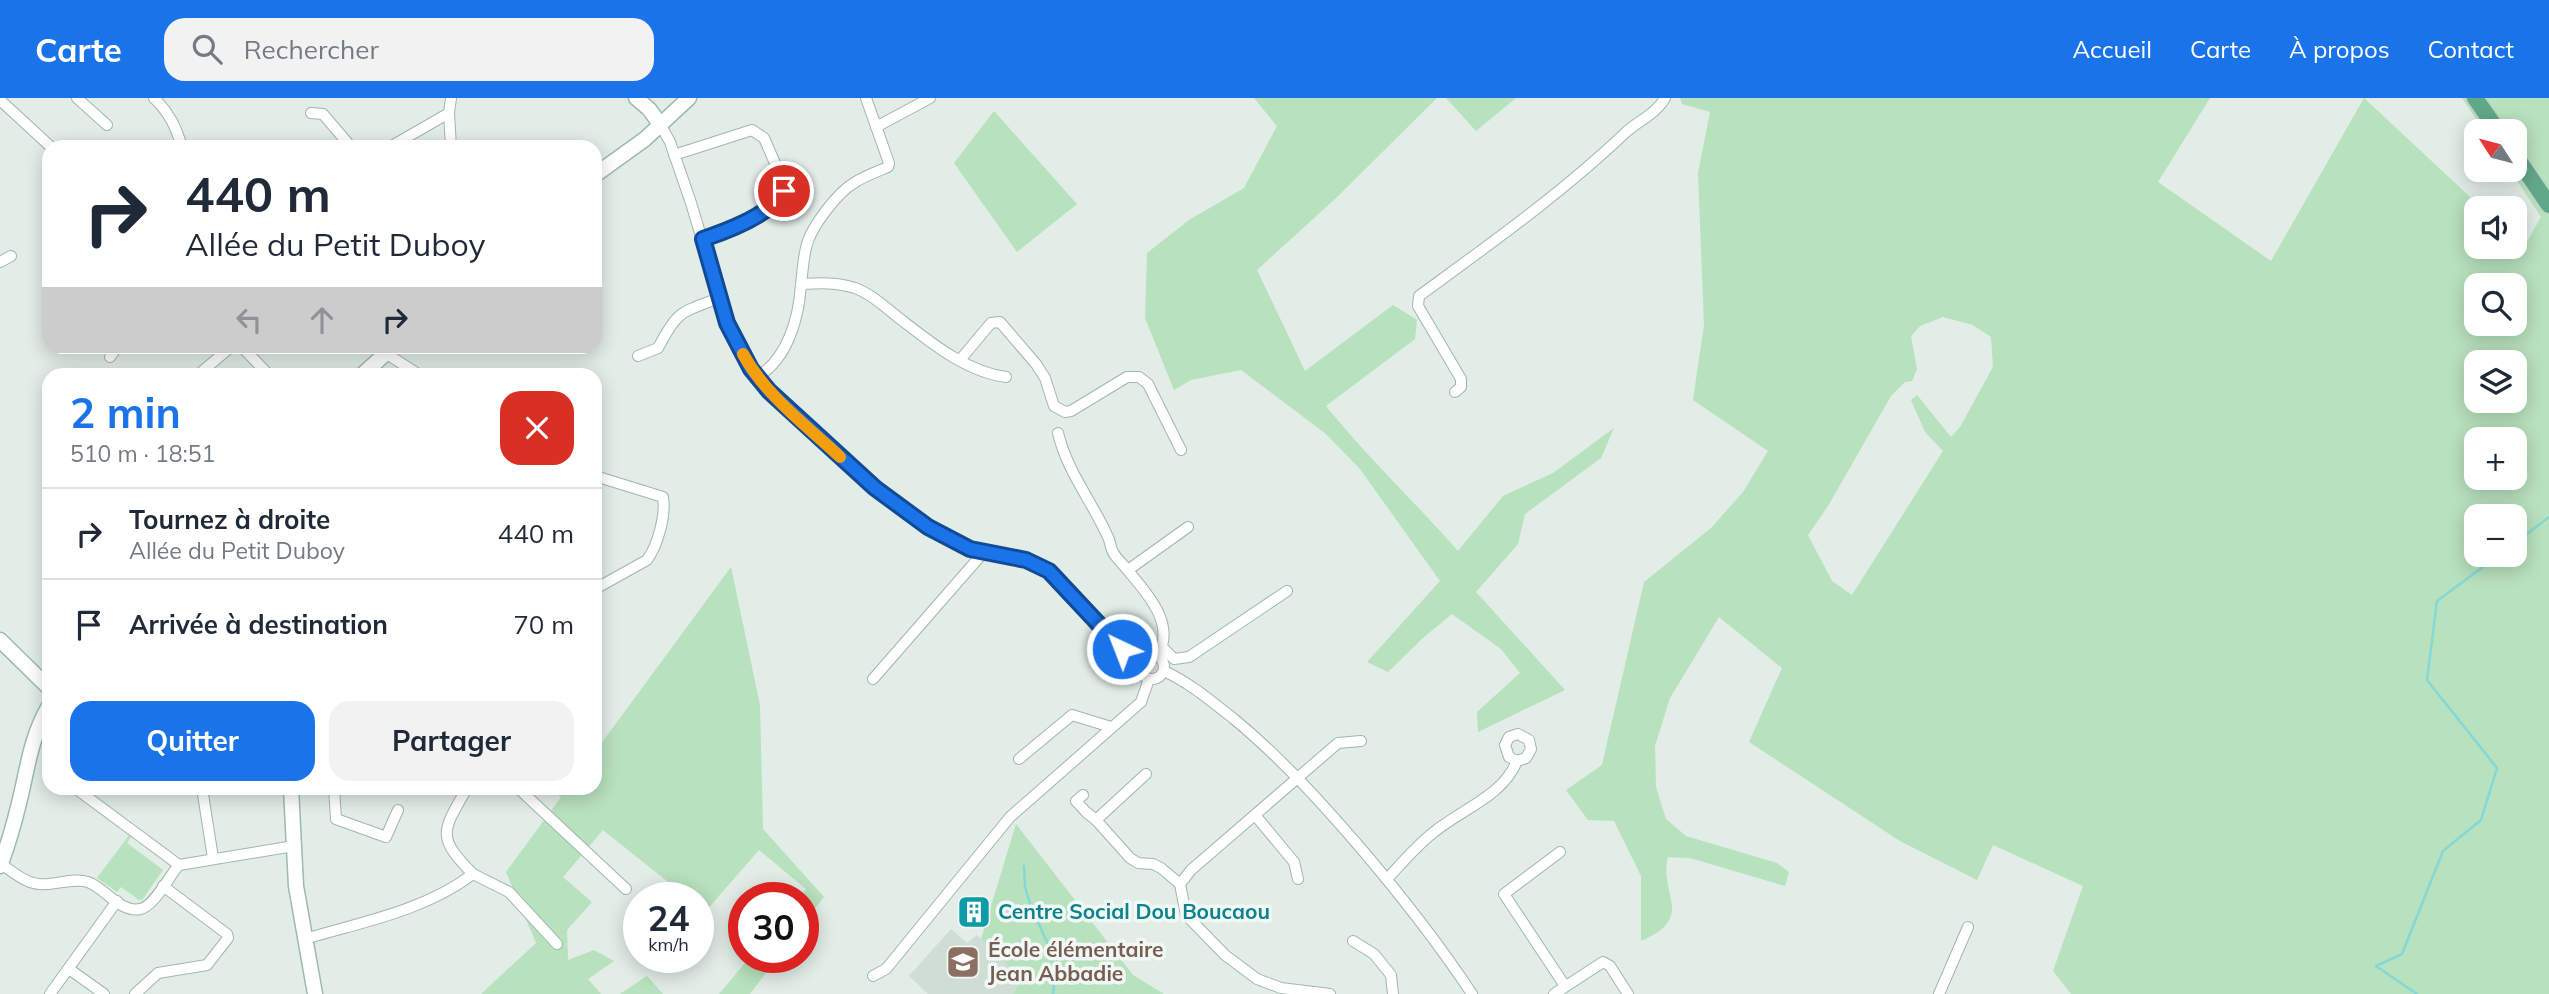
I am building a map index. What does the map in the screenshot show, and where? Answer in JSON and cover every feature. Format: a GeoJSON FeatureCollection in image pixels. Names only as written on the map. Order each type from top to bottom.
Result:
{"type":"FeatureCollection","features":[{"type":"Feature","properties":{"kind":"main road"},"geometry":{"type":"LineString","coordinates":[[2475,98],[2490,119]]}},
{"type":"Feature","properties":{"kind":"main road"},"geometry":{"type":"LineString","coordinates":[[2527,173],[2549,205]]}},
{"type":"Feature","properties":{"kind":"street"},"geometry":{"type":"LineString","coordinates":[[77,98],[107,125]]}},
{"type":"Feature","properties":{"kind":"street"},"geometry":{"type":"LineString","coordinates":[[154,98],[165,109],[180,140]]}},
{"type":"Feature","properties":{"kind":"street"},"geometry":{"type":"LineString","coordinates":[[451,98],[451,140]]}},
{"type":"Feature","properties":{"kind":"street"},"geometry":{"type":"LineString","coordinates":[[636,98],[649,108],[660,124],[674,155],[703,239],[727,323],[757,377],[802,422],[889,500],[957,544],[983,553],[1026,560],[1049,571],[1122,649],[1142,660]]}},
{"type":"Feature","properties":{"kind":"street"},"geometry":{"type":"LineString","coordinates":[[602,170],[689,98]]}},
{"type":"Feature","properties":{"kind":"street"},"geometry":{"type":"LineString","coordinates":[[757,377],[783,350],[798,309],[805,250],[818,223],[841,193],[852,184],[888,167],[889,163],[866,98]]}},
{"type":"Feature","properties":{"kind":"street"},"geometry":{"type":"LineString","coordinates":[[876,127],[930,98]]}},
{"type":"Feature","properties":{"kind":"street"},"geometry":{"type":"LineString","coordinates":[[1455,392],[1461,387],[1461,379],[1418,306],[1419,296],[1578,177],[1638,121],[1662,105],[1665,98]]}},
{"type":"Feature","properties":{"kind":"street"},"geometry":{"type":"LineString","coordinates":[[0,100],[43,140]]}},
{"type":"Feature","properties":{"kind":"street"},"geometry":{"type":"LineString","coordinates":[[311,113],[323,114],[345,140]]}},
{"type":"Feature","properties":{"kind":"street"},"geometry":{"type":"LineString","coordinates":[[402,140],[449,113]]}},
{"type":"Feature","properties":{"kind":"street"},"geometry":{"type":"LineString","coordinates":[[674,155],[752,130],[759,132],[764,138],[783,184],[784,191],[780,199],[737,227],[703,239]]}},
{"type":"Feature","properties":{"kind":"street"},"geometry":{"type":"LineString","coordinates":[[0,262],[11,256]]}},
{"type":"Feature","properties":{"kind":"street"},"geometry":{"type":"LineString","coordinates":[[801,284],[831,283],[858,289],[960,360],[986,375],[1006,377]]}},
{"type":"Feature","properties":{"kind":"street"},"geometry":{"type":"LineString","coordinates":[[638,356],[659,348],[671,324],[682,312],[719,298]]}},
{"type":"Feature","properties":{"kind":"street"},"geometry":{"type":"LineString","coordinates":[[960,360],[991,323],[1000,322],[1036,364],[1045,378],[1054,406],[1059,409],[1071,411],[1127,377],[1139,377],[1148,384],[1181,450]]}},
{"type":"Feature","properties":{"kind":"street"},"geometry":{"type":"LineString","coordinates":[[207,368],[223,354]]}},
{"type":"Feature","properties":{"kind":"street"},"geometry":{"type":"LineString","coordinates":[[249,354],[262,368]]}},
{"type":"Feature","properties":{"kind":"street"},"geometry":{"type":"LineString","coordinates":[[370,368],[386,354]]}},
{"type":"Feature","properties":{"kind":"street"},"geometry":{"type":"LineString","coordinates":[[395,354],[411,368]]}},
{"type":"Feature","properties":{"kind":"street"},"geometry":{"type":"LineString","coordinates":[[1058,433],[1061,447],[1078,486],[1108,537],[1112,552],[1157,610],[1163,625],[1160,652],[1164,671],[1158,678],[1149,679],[1140,671],[1142,660],[1149,655],[1160,652],[1174,659],[1189,657],[1287,591]]}},
{"type":"Feature","properties":{"kind":"street"},"geometry":{"type":"LineString","coordinates":[[602,478],[663,497],[664,505],[660,526],[647,559],[602,585]]}},
{"type":"Feature","properties":{"kind":"street"},"geometry":{"type":"LineString","coordinates":[[1128,570],[1188,527]]}},
{"type":"Feature","properties":{"kind":"street"},"geometry":{"type":"LineString","coordinates":[[873,679],[983,553]]}},
{"type":"Feature","properties":{"kind":"street"},"geometry":{"type":"LineString","coordinates":[[0,640],[42,681]]}},
{"type":"Feature","properties":{"kind":"street"},"geometry":{"type":"LineString","coordinates":[[1164,671],[1181,678],[1216,705],[1260,740],[1299,778],[1430,932],[1472,994]]}},
{"type":"Feature","properties":{"kind":"street"},"geometry":{"type":"LineString","coordinates":[[873,976],[886,969],[1010,817],[1141,702],[1149,679]]}},
{"type":"Feature","properties":{"kind":"street"},"geometry":{"type":"LineString","coordinates":[[1019,759],[1072,715],[1111,727]]}},
{"type":"Feature","properties":{"kind":"street"},"geometry":{"type":"LineString","coordinates":[[42,719],[30,751],[1,865],[29,881],[39,884],[88,882],[129,908],[138,910],[149,904],[179,865],[294,846]]}},
{"type":"Feature","properties":{"kind":"street"},"geometry":{"type":"LineString","coordinates":[[1180,884],[1191,870],[1338,743],[1361,741]]}},
{"type":"Feature","properties":{"kind":"street"},"geometry":{"type":"LineString","coordinates":[[1387,879],[1413,850],[1436,830],[1505,784],[1517,761]]}},
{"type":"Feature","properties":{"kind":"street"},"geometry":{"type":"LineString","coordinates":[[1097,820],[1146,774]]}},
{"type":"Feature","properties":{"kind":"street"},"geometry":{"type":"LineString","coordinates":[[84,795],[179,865]]}},
{"type":"Feature","properties":{"kind":"street"},"geometry":{"type":"LineString","coordinates":[[203,795],[213,858]]}},
{"type":"Feature","properties":{"kind":"street"},"geometry":{"type":"LineString","coordinates":[[291,795],[296,886],[315,994]]}},
{"type":"Feature","properties":{"kind":"street"},"geometry":{"type":"LineString","coordinates":[[334,795],[336,819],[386,837],[398,810]]}},
{"type":"Feature","properties":{"kind":"street"},"geometry":{"type":"LineString","coordinates":[[463,795],[448,823],[446,841],[454,856],[473,874],[509,892],[557,944]]}},
{"type":"Feature","properties":{"kind":"street"},"geometry":{"type":"LineString","coordinates":[[525,795],[623,886]]}},
{"type":"Feature","properties":{"kind":"street"},"geometry":{"type":"LineString","coordinates":[[1083,795],[1076,801],[1080,807],[1097,820],[1130,858],[1138,863],[1161,868],[1180,884],[1186,915],[1225,955],[1257,979],[1281,988],[1330,994]]}},
{"type":"Feature","properties":{"kind":"street"},"geometry":{"type":"LineString","coordinates":[[1255,815],[1294,862],[1298,879]]}},
{"type":"Feature","properties":{"kind":"street"},"geometry":{"type":"LineString","coordinates":[[1560,852],[1504,894],[1565,986]]}},
{"type":"Feature","properties":{"kind":"street"},"geometry":{"type":"LineString","coordinates":[[305,939],[413,908],[460,884],[473,874]]}},
{"type":"Feature","properties":{"kind":"street"},"geometry":{"type":"LineString","coordinates":[[135,994],[158,973],[207,965],[228,938],[227,934],[163,886]]}},
{"type":"Feature","properties":{"kind":"street"},"geometry":{"type":"LineString","coordinates":[[50,994],[117,901]]}},
{"type":"Feature","properties":{"kind":"street"},"geometry":{"type":"LineString","coordinates":[[1939,994],[1968,927]]}},
{"type":"Feature","properties":{"kind":"street"},"geometry":{"type":"LineString","coordinates":[[1353,941],[1374,954],[1391,975],[1393,994]]}},
{"type":"Feature","properties":{"kind":"street"},"geometry":{"type":"LineString","coordinates":[[1554,994],[1603,962],[1610,966],[1628,994]]}},
{"type":"Feature","properties":{"kind":"street"},"geometry":{"type":"LineString","coordinates":[[69,969],[104,994]]}},
{"type":"Feature","properties":{"kind":"shaded area","name":"École élémentaire Jean Abbadie"},"geometry":{"type":"Polygon","coordinates":[[[951,929],[967,943],[977,935],[1022,978],[1013,994],[928,994],[909,976],[951,929]]]}},
{"type":"Feature","properties":{"kind":"green space"},"geometry":{"type":"Polygon","coordinates":[[[1254,98],[1437,98],[1335,199],[1257,270],[1305,371],[1393,305],[1417,320],[1415,339],[1326,406],[1458,551],[1503,496],[1553,473],[1614,428],[1601,458],[1525,514],[1518,544],[1476,592],[1565,690],[1478,732],[1477,712],[1520,673],[1501,649],[1452,614],[1388,672],[1367,662],[1440,581],[1360,469],[1326,434],[1241,370],[1191,380],[1174,390],[1145,318],[1147,253],[1189,220],[1244,188],[1277,126],[1254,98]]]}},
{"type":"Feature","properties":{"kind":"green space"},"geometry":{"type":"Polygon","coordinates":[[[1446,98],[1516,98],[1476,131],[1446,98]]]}},
{"type":"Feature","properties":{"kind":"green space"},"geometry":{"type":"Polygon","coordinates":[[[1680,98],[2210,98],[2158,182],[2271,261],[2364,98],[2469,196],[2464,196],[2464,259],[2527,259],[2527,242],[2541,217],[2518,182],[2527,182],[2527,119],[2476,119],[2462,98],[2549,98],[2549,994],[2071,994],[2053,971],[2083,886],[1993,845],[1977,880],[1900,841],[1749,742],[1782,668],[1719,617],[1670,698],[1655,746],[1656,787],[1666,819],[1686,836],[1777,863],[1789,872],[1785,886],[1690,858],[1668,857],[1666,870],[1672,913],[1658,932],[1641,941],[1641,876],[1614,821],[1588,820],[1566,790],[1602,765],[1644,582],[1711,528],[1743,492],[1768,451],[1693,400],[1704,325],[1698,173],[1710,112],[1682,104],[1680,98]],[[1943,317],[1920,326],[1911,336],[1917,369],[1912,381],[1905,382],[1891,396],[1828,506],[1808,535],[1832,581],[1852,595],[1943,451],[1925,432],[1911,400],[1917,395],[1951,437],[1960,427],[1993,367],[1991,337],[1973,325],[1943,317]]]}},
{"type":"Feature","properties":{"kind":"green space"},"geometry":{"type":"Polygon","coordinates":[[[994,111],[1077,204],[1017,252],[954,163],[994,111]]]}},
{"type":"Feature","properties":{"kind":"green space"},"geometry":{"type":"Polygon","coordinates":[[[731,567],[760,705],[763,829],[811,882],[798,882],[759,850],[731,882],[728,882],[714,902],[714,882],[668,882],[603,830],[563,877],[592,902],[567,930],[568,960],[594,950],[614,961],[588,979],[601,994],[481,994],[536,943],[506,872],[561,797],[558,795],[602,795],[602,742],[731,567]]]}},
{"type":"Feature","properties":{"kind":"green space"},"geometry":{"type":"Polygon","coordinates":[[[1016,824],[1133,975],[1164,994],[1013,994],[1022,978],[981,939],[1016,824]]]}},
{"type":"Feature","properties":{"kind":"green space"},"geometry":{"type":"Polygon","coordinates":[[[130,834],[132,835],[127,843],[163,870],[142,900],[121,887],[117,892],[97,878],[130,834]]]}},
{"type":"Feature","properties":{"kind":"green space"},"geometry":{"type":"Polygon","coordinates":[[[737,973],[766,973],[750,994],[719,994],[737,973]]]}},
{"type":"Feature","properties":{"kind":"green space"},"geometry":{"type":"Polygon","coordinates":[[[647,976],[663,994],[620,994],[647,976]]]}},
{"type":"Feature","properties":{"kind":"waterway"},"geometry":{"type":"LineString","coordinates":[[2527,534],[2549,517]]}},
{"type":"Feature","properties":{"kind":"waterway"},"geometry":{"type":"LineString","coordinates":[[2417,994],[2376,966],[2402,954],[2443,851],[2481,820],[2497,768],[2427,680],[2437,601],[2483,567]]}},
{"type":"Feature","properties":{"kind":"waterway"},"geometry":{"type":"LineString","coordinates":[[1024,866],[1025,887],[1031,907],[1052,953],[1055,975],[1053,994]]}},
{"type":"Feature","properties":{"kind":"slow traffic"},"geometry":{"type":"LineString","coordinates":[[743,354],[769,391],[840,457]]}},
{"type":"Feature","properties":{"kind":"place","name":"Centre Social Dou Boucaou"},"geometry":{"type":"Point","coordinates":[974,912]}},
{"type":"Feature","properties":{"kind":"place","name":"École élémentaire Jean Abbadie"},"geometry":{"type":"Point","coordinates":[963,962]}},
{"type":"Feature","properties":{"kind":"route"},"geometry":{"type":"LineString","coordinates":[[784,191],[780,199],[737,227],[703,239],[722,310],[751,369],[769,391],[889,500],[957,544],[983,553],[1035,562],[1058,578],[1122,649]]}}]}
